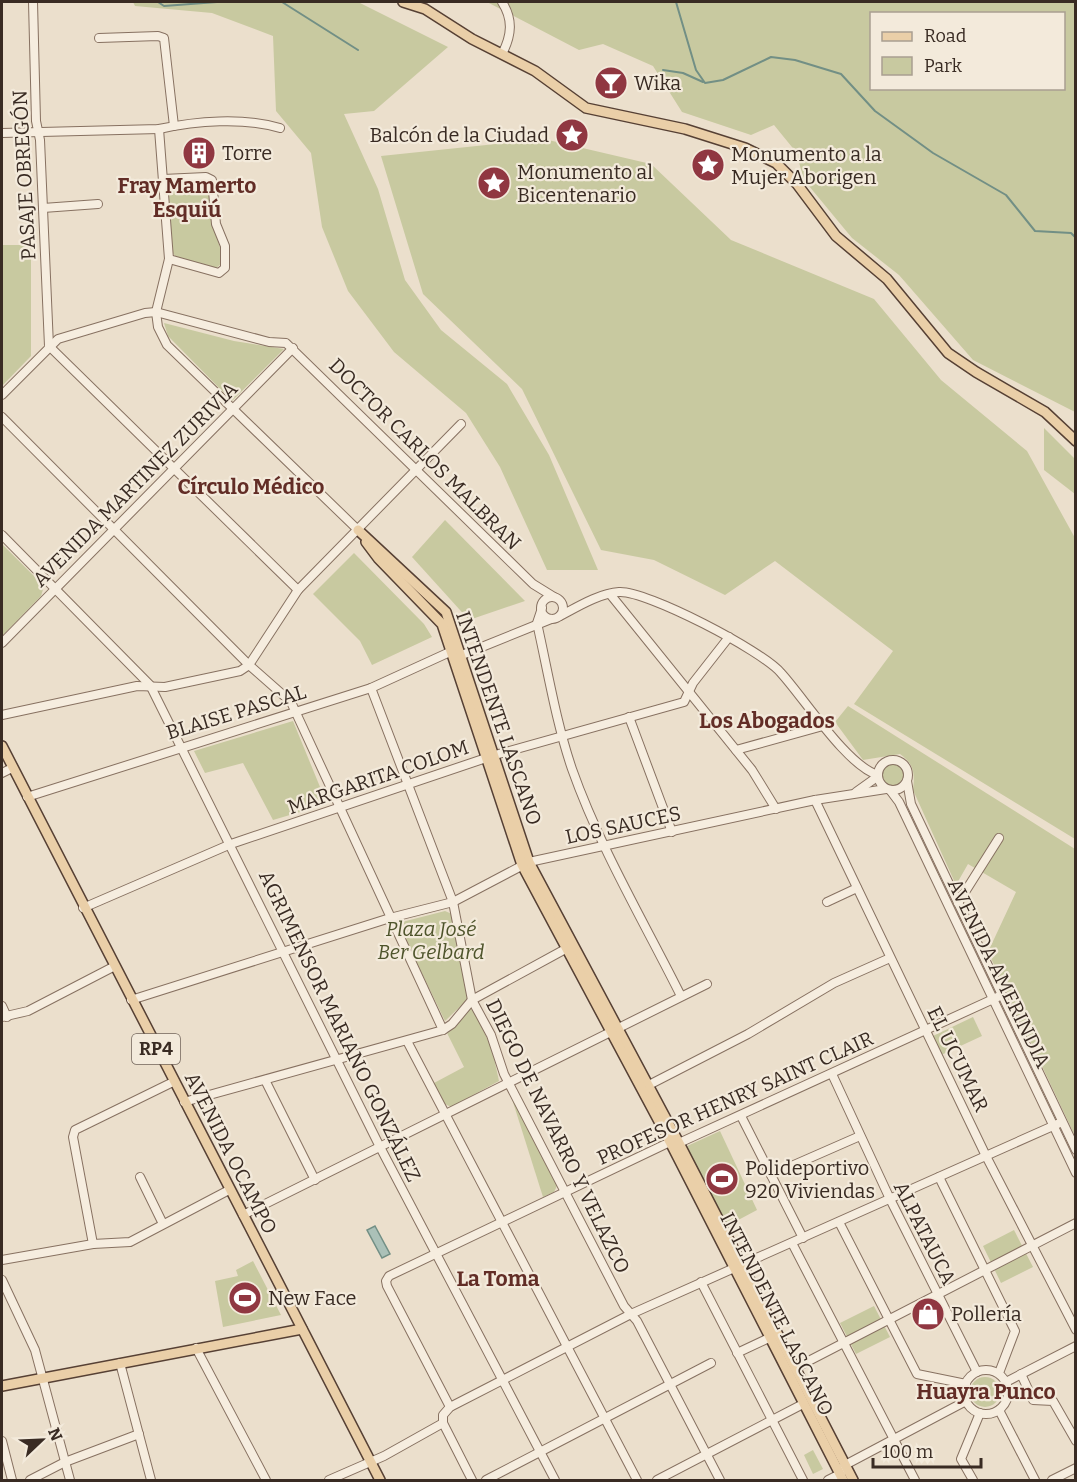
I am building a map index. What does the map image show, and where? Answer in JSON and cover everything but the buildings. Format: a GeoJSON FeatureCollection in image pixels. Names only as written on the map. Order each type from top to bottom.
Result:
{"type":"FeatureCollection","features":[{"type":"Feature","properties":{"kind":"main road"},"geometry":{"type":"LineString","coordinates":[[403,2],[425,9],[472,39],[548,79],[586,108],[685,129],[745,148],[776,163],[797,184],[842,242],[887,279],[948,352],[976,372],[1045,412],[1076,441]]}},
{"type":"Feature","properties":{"kind":"main road","name":"INTENDENTE LASCANO"},"geometry":{"type":"LineString","coordinates":[[358,530],[378,558],[439,618],[490,756],[525,863],[674,1143],[737,1267],[769,1338],[841,1477]]}},
{"type":"Feature","properties":{"kind":"main road","name":"INTENDENTE LASCANO"},"geometry":{"type":"LineString","coordinates":[[358,530],[446,612],[462,655],[490,756]]}},
{"type":"Feature","properties":{"kind":"main road","name":"AVENIDA OCAMPO"},"geometry":{"type":"LineString","coordinates":[[2,746],[83,908],[380,1480]]}},
{"type":"Feature","properties":{"kind":"main road","name":"INTENDENTE LASCANO"},"geometry":{"type":"LineString","coordinates":[[737,1267],[795,1368],[853,1480]]}},
{"type":"Feature","properties":{"kind":"main road"},"geometry":{"type":"LineString","coordinates":[[2,1386],[302,1329]]}},
{"type":"Feature","properties":{"kind":"street","name":"PASAJE OBREGÓN"},"geometry":{"type":"LineString","coordinates":[[33,2],[49,346]]}},
{"type":"Feature","properties":{"kind":"street"},"geometry":{"type":"LineString","coordinates":[[502,2],[509,12],[511,28],[502,54]]}},
{"type":"Feature","properties":{"kind":"street"},"geometry":{"type":"LineString","coordinates":[[99,38],[158,36],[164,38],[174,126]]}},
{"type":"Feature","properties":{"kind":"street"},"geometry":{"type":"LineString","coordinates":[[2,133],[159,129],[174,126],[258,122],[280,128]]}},
{"type":"Feature","properties":{"kind":"street"},"geometry":{"type":"LineString","coordinates":[[159,129],[169,260],[156,312],[158,327],[167,345],[358,530]]}},
{"type":"Feature","properties":{"kind":"street"},"geometry":{"type":"LineString","coordinates":[[163,180],[206,177],[212,180],[216,225],[226,254],[225,268],[219,273],[169,260]]}},
{"type":"Feature","properties":{"kind":"street"},"geometry":{"type":"LineString","coordinates":[[43,208],[98,204]]}},
{"type":"Feature","properties":{"kind":"street"},"geometry":{"type":"LineString","coordinates":[[2,395],[58,339],[124,318],[156,312],[269,342],[286,343],[293,348]]}},
{"type":"Feature","properties":{"kind":"street"},"geometry":{"type":"LineString","coordinates":[[49,346],[298,590]]}},
{"type":"Feature","properties":{"kind":"street","name":"AVENIDA MARTINEZ ZURIVIA"},"geometry":{"type":"LineString","coordinates":[[2,644],[293,348]]}},
{"type":"Feature","properties":{"kind":"street","name":"DOCTOR CARLOS MALBRAN"},"geometry":{"type":"LineString","coordinates":[[293,348],[533,584],[573,605],[583,605]]}},
{"type":"Feature","properties":{"kind":"street"},"geometry":{"type":"LineString","coordinates":[[2,417],[249,664],[283,694],[296,710],[443,1030]]}},
{"type":"Feature","properties":{"kind":"street"},"geometry":{"type":"LineString","coordinates":[[2,715],[137,686],[165,687],[240,671],[249,664],[298,590],[461,424]]}},
{"type":"Feature","properties":{"kind":"street","name":"AGRIMENSOR MARIANO GONZÁLEZ"},"geometry":{"type":"LineString","coordinates":[[2,535],[150,685],[285,951],[380,1147],[555,1480]]}},
{"type":"Feature","properties":{"kind":"street","name":"DOCTOR CARLOS MALBRAN"},"geometry":{"type":"LineString","coordinates":[[533,584],[542,605]]}},
{"type":"Feature","properties":{"kind":"street"},"geometry":{"type":"LineString","coordinates":[[452,651],[462,655],[610,594],[635,594],[729,637],[760,655],[780,671],[824,726],[859,764],[878,776],[888,789],[902,787],[907,781]]}},
{"type":"Feature","properties":{"kind":"street"},"geometry":{"type":"LineString","coordinates":[[610,594],[736,750],[776,809]]}},
{"type":"Feature","properties":{"kind":"street"},"geometry":{"type":"LineString","coordinates":[[560,616],[564,608],[557,598],[542,605],[537,623],[562,736],[573,772],[606,847],[681,996]]}},
{"type":"Feature","properties":{"kind":"street"},"geometry":{"type":"LineString","coordinates":[[542,605],[544,615],[551,619]]}},
{"type":"Feature","properties":{"kind":"street","name":"MARGARITA COLOM"},"geometry":{"type":"LineString","coordinates":[[83,908],[231,844],[340,809],[490,756],[684,702],[729,637]]}},
{"type":"Feature","properties":{"kind":"street","name":"BLAISE PASCAL"},"geometry":{"type":"LineString","coordinates":[[27,797],[181,746],[371,688],[452,651]]}},
{"type":"Feature","properties":{"kind":"street","name":"DIEGO DE NAVARRO Y VELAZCO"},"geometry":{"type":"LineString","coordinates":[[371,688],[453,902],[472,1000],[491,1035],[508,1082],[624,1306],[631,1314],[670,1384],[720,1480]]}},
{"type":"Feature","properties":{"kind":"street"},"geometry":{"type":"LineString","coordinates":[[629,717],[672,832]]}},
{"type":"Feature","properties":{"kind":"street"},"geometry":{"type":"LineString","coordinates":[[736,750],[824,726]]}},
{"type":"Feature","properties":{"kind":"street"},"geometry":{"type":"LineString","coordinates":[[859,764],[871,766],[892,760],[902,763],[907,771],[911,804],[1076,1150]]}},
{"type":"Feature","properties":{"kind":"street"},"geometry":{"type":"LineString","coordinates":[[878,776],[884,762]]}},
{"type":"Feature","properties":{"kind":"street"},"geometry":{"type":"LineString","coordinates":[[2,773],[12,768]]}},
{"type":"Feature","properties":{"kind":"street","name":"LOS SAUCES"},"geometry":{"type":"LineString","coordinates":[[855,794],[878,776]]}},
{"type":"Feature","properties":{"kind":"street","name":"LOS SAUCES"},"geometry":{"type":"LineString","coordinates":[[131,1000],[390,918],[453,902],[525,863],[815,800],[888,789]]}},
{"type":"Feature","properties":{"kind":"street","name":"AVENIDA AMERINDIA"},"geometry":{"type":"LineString","coordinates":[[888,789],[899,802],[1076,1173]]}},
{"type":"Feature","properties":{"kind":"street","name":"EL UCUMAR"},"geometry":{"type":"LineString","coordinates":[[815,800],[986,1156],[1076,1330]]}},
{"type":"Feature","properties":{"kind":"street"},"geometry":{"type":"LineString","coordinates":[[958,903],[999,838]]}},
{"type":"Feature","properties":{"kind":"street"},"geometry":{"type":"LineString","coordinates":[[826,902],[857,888]]}},
{"type":"Feature","properties":{"kind":"street"},"geometry":{"type":"LineString","coordinates":[[184,1102],[443,1030],[452,1024],[472,1000],[569,947]]}},
{"type":"Feature","properties":{"kind":"street"},"geometry":{"type":"LineString","coordinates":[[645,1087],[742,1038],[834,983],[890,958]]}},
{"type":"Feature","properties":{"kind":"street"},"geometry":{"type":"LineString","coordinates":[[2,1006],[4,1017],[28,1011],[114,967]]}},
{"type":"Feature","properties":{"kind":"street"},"geometry":{"type":"LineString","coordinates":[[243,1215],[707,984]]}},
{"type":"Feature","properties":{"kind":"street","name":"PROFESOR HENRY SAINT CLAIR"},"geometry":{"type":"LineString","coordinates":[[450,1407],[386,1281],[389,1276],[565,1192],[741,1116],[1002,995]]}},
{"type":"Feature","properties":{"kind":"street"},"geometry":{"type":"LineString","coordinates":[[407,1041],[637,1480]]}},
{"type":"Feature","properties":{"kind":"street","name":"ALPATAUCA"},"geometry":{"type":"LineString","coordinates":[[832,1074],[890,1199],[977,1372]]}},
{"type":"Feature","properties":{"kind":"street"},"geometry":{"type":"LineString","coordinates":[[265,1080],[315,1180]]}},
{"type":"Feature","properties":{"kind":"street"},"geometry":{"type":"LineString","coordinates":[[93,1244],[73,1137],[75,1130],[173,1082]]}},
{"type":"Feature","properties":{"kind":"street"},"geometry":{"type":"LineString","coordinates":[[741,1116],[803,1238]]}},
{"type":"Feature","properties":{"kind":"street"},"geometry":{"type":"LineString","coordinates":[[472,1480],[443,1423],[443,1415],[450,1407],[631,1314],[1062,1122]]}},
{"type":"Feature","properties":{"kind":"street"},"geometry":{"type":"LineString","coordinates":[[771,1175],[860,1136]]}},
{"type":"Feature","properties":{"kind":"street"},"geometry":{"type":"LineString","coordinates":[[140,1177],[163,1224]]}},
{"type":"Feature","properties":{"kind":"street"},"geometry":{"type":"LineString","coordinates":[[939,1177],[1015,1331],[999,1373]]}},
{"type":"Feature","properties":{"kind":"street"},"geometry":{"type":"LineString","coordinates":[[2,1260],[93,1244],[130,1242],[229,1190]]}},
{"type":"Feature","properties":{"kind":"street"},"geometry":{"type":"LineString","coordinates":[[839,1222],[887,1320],[917,1374],[966,1384]]}},
{"type":"Feature","properties":{"kind":"street"},"geometry":{"type":"LineString","coordinates":[[795,1368],[1076,1223]]}},
{"type":"Feature","properties":{"kind":"street"},"geometry":{"type":"LineString","coordinates":[[792,1243],[915,1480]]}},
{"type":"Feature","properties":{"kind":"street"},"geometry":{"type":"LineString","coordinates":[[2,1280],[27,1330],[43,1378],[69,1480]]}},
{"type":"Feature","properties":{"kind":"street"},"geometry":{"type":"LineString","coordinates":[[701,1282],[803,1480]]}},
{"type":"Feature","properties":{"kind":"street"},"geometry":{"type":"LineString","coordinates":[[737,1353],[769,1338]]}},
{"type":"Feature","properties":{"kind":"street"},"geometry":{"type":"LineString","coordinates":[[1006,1382],[1076,1346]]}},
{"type":"Feature","properties":{"kind":"street"},"geometry":{"type":"LineString","coordinates":[[196,1348],[266,1480]]}},
{"type":"Feature","properties":{"kind":"street"},"geometry":{"type":"LineString","coordinates":[[120,1363],[152,1480]]}},
{"type":"Feature","properties":{"kind":"street"},"geometry":{"type":"LineString","coordinates":[[486,1480],[711,1363]]}},
{"type":"Feature","properties":{"kind":"street"},"geometry":{"type":"LineString","coordinates":[[992,1370],[999,1373],[1006,1382],[1007,1401],[999,1410],[980,1413],[966,1401],[966,1384],[977,1372],[992,1370]]}},
{"type":"Feature","properties":{"kind":"street"},"geometry":{"type":"LineString","coordinates":[[1021,1374],[1033,1400],[1048,1399],[1059,1409],[1076,1442]]}},
{"type":"Feature","properties":{"kind":"street"},"geometry":{"type":"LineString","coordinates":[[828,1480],[841,1477],[845,1465],[966,1401]]}},
{"type":"Feature","properties":{"kind":"street"},"geometry":{"type":"LineString","coordinates":[[657,1480],[803,1404]]}},
{"type":"Feature","properties":{"kind":"street"},"geometry":{"type":"LineString","coordinates":[[999,1410],[1035,1480]]}},
{"type":"Feature","properties":{"kind":"street"},"geometry":{"type":"LineString","coordinates":[[973,1480],[962,1459],[980,1413]]}},
{"type":"Feature","properties":{"kind":"street"},"geometry":{"type":"LineString","coordinates":[[329,1480],[443,1423]]}},
{"type":"Feature","properties":{"kind":"street"},"geometry":{"type":"LineString","coordinates":[[30,1480],[65,1462],[139,1434]]}},
{"type":"Feature","properties":{"kind":"street"},"geometry":{"type":"LineString","coordinates":[[2,1442],[12,1480]]}},
{"type":"Feature","properties":{"kind":"street"},"geometry":{"type":"LineString","coordinates":[[1052,1480],[1076,1468]]}},
{"type":"Feature","properties":{"kind":"green space"},"geometry":{"type":"Polygon","coordinates":[[[133,2],[358,2],[448,47],[374,111],[344,114],[378,189],[405,280],[441,330],[507,384],[549,455],[598,570],[547,570],[500,467],[466,413],[394,352],[348,291],[322,227],[311,153],[276,111],[273,36],[212,13],[135,6],[133,2]]]}},
{"type":"Feature","properties":{"kind":"green space"},"geometry":{"type":"Polygon","coordinates":[[[487,2],[1075,2],[1075,412],[973,360],[899,275],[852,238],[804,180],[796,152],[774,125],[751,135],[682,112],[653,66],[603,44],[579,50],[487,2]]]}},
{"type":"Feature","properties":{"kind":"green space"},"geometry":{"type":"Polygon","coordinates":[[[544,139],[651,164],[731,240],[874,299],[941,380],[1027,451],[1075,538],[1075,839],[854,704],[893,651],[775,561],[725,595],[654,560],[601,550],[522,389],[423,294],[381,156],[544,139]]]}},
{"type":"Feature","properties":{"kind":"green space"},"geometry":{"type":"Polygon","coordinates":[[[205,182],[210,187],[213,224],[221,251],[221,264],[215,269],[177,258],[171,251],[167,185],[205,182]]]}},
{"type":"Feature","properties":{"kind":"green space"},"geometry":{"type":"Polygon","coordinates":[[[2,245],[31,245],[31,356],[2,386],[2,245]]]}},
{"type":"Feature","properties":{"kind":"green space"},"geometry":{"type":"Polygon","coordinates":[[[164,323],[234,341],[284,349],[232,401],[168,336],[164,323]]]}},
{"type":"Feature","properties":{"kind":"green space"},"geometry":{"type":"Polygon","coordinates":[[[1044,428],[1075,459],[1075,494],[1044,470],[1044,428]]]}},
{"type":"Feature","properties":{"kind":"green space"},"geometry":{"type":"Polygon","coordinates":[[[445,520],[525,601],[469,620],[412,557],[445,520]]]}},
{"type":"Feature","properties":{"kind":"green space"},"geometry":{"type":"Polygon","coordinates":[[[2,544],[44,586],[41,596],[2,636],[2,544]]]}},
{"type":"Feature","properties":{"kind":"green space"},"geometry":{"type":"Polygon","coordinates":[[[354,553],[424,624],[432,637],[372,665],[360,641],[313,594],[354,553]]]}},
{"type":"Feature","properties":{"kind":"green space"},"geometry":{"type":"Polygon","coordinates":[[[848,706],[1075,849],[1075,1136],[988,952],[1016,892],[968,864],[956,885],[913,790],[914,779],[911,765],[900,754],[863,760],[835,722],[848,706]]]}},
{"type":"Feature","properties":{"kind":"green space"},"geometry":{"type":"Polygon","coordinates":[[[293,721],[327,804],[273,820],[243,763],[205,773],[194,751],[293,721]]]}},
{"type":"Feature","properties":{"kind":"green space"},"geometry":{"type":"Polygon","coordinates":[[[893,764],[901,767],[904,775],[901,783],[893,786],[885,783],[882,775],[885,767],[893,764]]]}},
{"type":"Feature","properties":{"kind":"green space","name":"Plaza José Ber Gelbard"},"geometry":{"type":"Polygon","coordinates":[[[445,911],[452,914],[468,999],[445,1021],[399,926],[402,922],[445,911]]]}},
{"type":"Feature","properties":{"kind":"green space"},"geometry":{"type":"Polygon","coordinates":[[[470,1009],[474,1010],[492,1049],[499,1081],[451,1107],[443,1103],[434,1083],[464,1067],[447,1033],[470,1009]]]}},
{"type":"Feature","properties":{"kind":"green space"},"geometry":{"type":"Polygon","coordinates":[[[973,1017],[982,1036],[941,1055],[933,1036],[973,1017]]]}},
{"type":"Feature","properties":{"kind":"green space"},"geometry":{"type":"Polygon","coordinates":[[[512,1099],[557,1186],[554,1192],[543,1197],[512,1099]]]}},
{"type":"Feature","properties":{"kind":"green space","name":"Polideportivo 920 Viviendas"},"geometry":{"type":"Polygon","coordinates":[[[720,1131],[757,1210],[727,1226],[685,1147],[720,1131]]]}},
{"type":"Feature","properties":{"kind":"green space"},"geometry":{"type":"Polygon","coordinates":[[[1014,1230],[1033,1267],[1001,1283],[983,1246],[1014,1230]]]}},
{"type":"Feature","properties":{"kind":"green space","name":"New Face"},"geometry":{"type":"Polygon","coordinates":[[[253,1261],[281,1315],[223,1327],[215,1281],[238,1276],[236,1270],[253,1261]]]}},
{"type":"Feature","properties":{"kind":"green space"},"geometry":{"type":"Polygon","coordinates":[[[874,1306],[890,1337],[856,1354],[840,1323],[874,1306]]]}},
{"type":"Feature","properties":{"kind":"green space"},"geometry":{"type":"Polygon","coordinates":[[[985,1377],[995,1382],[1000,1392],[995,1402],[985,1407],[975,1402],[970,1392],[975,1382],[985,1377]]]}},
{"type":"Feature","properties":{"kind":"green space"},"geometry":{"type":"Polygon","coordinates":[[[813,1450],[823,1469],[813,1474],[804,1455],[813,1450]]]}},
{"type":"Feature","properties":{"kind":"shaded area"},"geometry":{"type":"Polygon","coordinates":[[[375,1226],[390,1254],[382,1258],[367,1230],[375,1226]]]}},
{"type":"Feature","properties":{"kind":"waterway"},"geometry":{"type":"LineString","coordinates":[[158,2],[164,6],[217,2],[282,2],[358,50]]}},
{"type":"Feature","properties":{"kind":"waterway"},"geometry":{"type":"LineString","coordinates":[[676,2],[696,70],[705,83],[723,80],[771,57],[795,60],[841,74],[875,111],[933,153],[1006,195],[1035,231],[1071,233],[1076,238]]}},
{"type":"Feature","properties":{"kind":"waterway"},"geometry":{"type":"LineString","coordinates":[[663,70],[683,73],[703,82]]}},
{"type":"Feature","properties":{"kind":"place","name":"Wika"},"geometry":{"type":"Point","coordinates":[611,83]}},
{"type":"Feature","properties":{"kind":"place","name":"Balcón de la Ciudad"},"geometry":{"type":"Point","coordinates":[572,135]}},
{"type":"Feature","properties":{"kind":"place","name":"Torre"},"geometry":{"type":"Point","coordinates":[199,153]}},
{"type":"Feature","properties":{"kind":"place","name":"Monumento a la Mujer Aborigen"},"geometry":{"type":"Point","coordinates":[708,165]}},
{"type":"Feature","properties":{"kind":"place","name":"Monumento al Bicentenario"},"geometry":{"type":"Point","coordinates":[494,183]}},
{"type":"Feature","properties":{"kind":"place","name":"Polideportivo 920 Viviendas"},"geometry":{"type":"Point","coordinates":[722,1179]}},
{"type":"Feature","properties":{"kind":"place","name":"New Face"},"geometry":{"type":"Point","coordinates":[245,1298]}},
{"type":"Feature","properties":{"kind":"place","name":"Pollería"},"geometry":{"type":"Point","coordinates":[928,1314]}},
{"type":"Feature","properties":{"kind":"district","name":"Fray Mamerto Esquiú"},"geometry":{"type":"Point","coordinates":[187,198]}},
{"type":"Feature","properties":{"kind":"district","name":"Círculo Médico"},"geometry":{"type":"Point","coordinates":[251,487]}},
{"type":"Feature","properties":{"kind":"district","name":"Los Abogados"},"geometry":{"type":"Point","coordinates":[767,721]}},
{"type":"Feature","properties":{"kind":"district","name":"La Toma"},"geometry":{"type":"Point","coordinates":[498,1279]}},
{"type":"Feature","properties":{"kind":"district","name":"Huayra Punco"},"geometry":{"type":"Point","coordinates":[986,1392]}}]}
